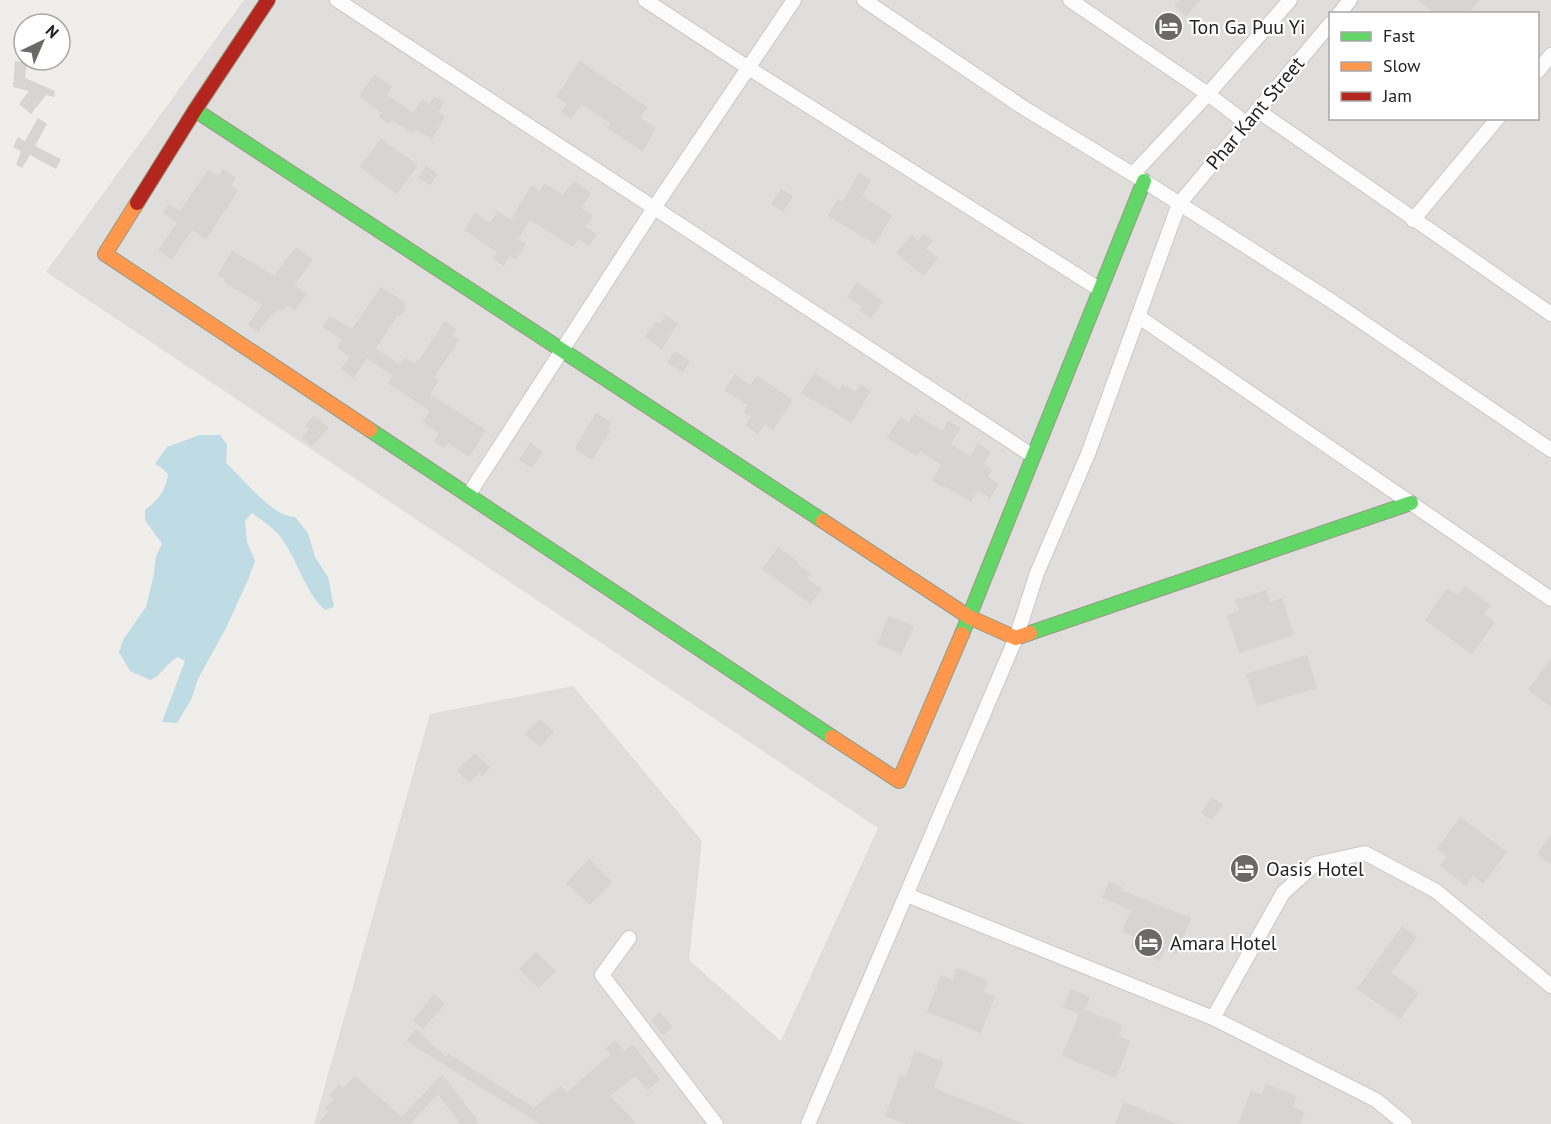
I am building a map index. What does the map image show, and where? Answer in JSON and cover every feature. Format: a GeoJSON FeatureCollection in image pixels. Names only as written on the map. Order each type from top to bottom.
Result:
{"type":"FeatureCollection","features":[{"type":"Feature","properties":{"kind":"street"},"geometry":{"type":"LineString","coordinates":[[268,0],[195,110],[105,255],[899,781],[969,617],[1033,456],[1099,289],[1138,178],[1290,0]]}},
{"type":"Feature","properties":{"kind":"street"},"geometry":{"type":"LineString","coordinates":[[337,0],[1033,456]]}},
{"type":"Feature","properties":{"kind":"street"},"geometry":{"type":"LineString","coordinates":[[645,0],[1099,289]]}},
{"type":"Feature","properties":{"kind":"street"},"geometry":{"type":"LineString","coordinates":[[469,494],[563,352],[654,208],[794,0]]}},
{"type":"Feature","properties":{"kind":"street"},"geometry":{"type":"LineString","coordinates":[[864,0],[1024,108],[1330,300],[1551,450]]}},
{"type":"Feature","properties":{"kind":"street"},"geometry":{"type":"LineString","coordinates":[[1070,0],[1208,94],[1246,123]]}},
{"type":"Feature","properties":{"kind":"street"},"geometry":{"type":"LineString","coordinates":[[1341,12],[1350,0]]}},
{"type":"Feature","properties":{"kind":"street","name":"Phar Kant Street"},"geometry":{"type":"LineString","coordinates":[[1179,204],[1329,25]]}},
{"type":"Feature","properties":{"kind":"street"},"geometry":{"type":"LineString","coordinates":[[1539,70],[1551,55]]}},
{"type":"Feature","properties":{"kind":"street"},"geometry":{"type":"LineString","coordinates":[[195,110],[969,617],[1016,638],[1411,503]]}},
{"type":"Feature","properties":{"kind":"street"},"geometry":{"type":"LineString","coordinates":[[1257,110],[1551,314]]}},
{"type":"Feature","properties":{"kind":"street"},"geometry":{"type":"LineString","coordinates":[[1413,220],[1496,120]]}},
{"type":"Feature","properties":{"kind":"street"},"geometry":{"type":"LineString","coordinates":[[808,1124],[908,895],[1016,638],[1037,573],[1088,454],[1179,204]]}},
{"type":"Feature","properties":{"kind":"street"},"geometry":{"type":"LineString","coordinates":[[1139,317],[1551,599]]}},
{"type":"Feature","properties":{"kind":"street"},"geometry":{"type":"LineString","coordinates":[[1213,1018],[1283,893],[1315,864],[1365,852],[1436,891],[1551,986]]}},
{"type":"Feature","properties":{"kind":"street"},"geometry":{"type":"LineString","coordinates":[[908,895],[1213,1018],[1376,1100],[1405,1124]]}},
{"type":"Feature","properties":{"kind":"street"},"geometry":{"type":"LineString","coordinates":[[629,938],[602,975],[716,1124]]}},
{"type":"Feature","properties":{"kind":"shaded area"},"geometry":{"type":"Polygon","coordinates":[[[244,0],[1551,0],[1551,1124],[314,1124],[430,714],[573,686],[702,841],[689,960],[781,1041],[878,828],[46,272],[244,0]]]}},
{"type":"Feature","properties":{"kind":"water"},"geometry":{"type":"Polygon","coordinates":[[[200,435],[220,435],[227,445],[226,463],[258,496],[277,511],[295,517],[308,533],[315,557],[328,577],[334,607],[325,610],[311,594],[285,543],[272,528],[252,513],[245,521],[247,542],[255,561],[248,580],[226,628],[198,679],[191,700],[177,723],[162,722],[185,661],[178,657],[150,680],[130,671],[119,652],[123,640],[146,607],[156,556],[162,544],[145,520],[145,510],[161,495],[167,480],[168,474],[155,464],[167,447],[200,435]]]}},
{"type":"Feature","properties":{"kind":"building"},"geometry":{"type":"Polygon","coordinates":[[[1180,0],[1201,0],[1186,16],[1174,6],[1180,0]]]}},
{"type":"Feature","properties":{"kind":"building"},"geometry":{"type":"Polygon","coordinates":[[[1419,0],[1480,0],[1470,12],[1432,12],[1419,0]]]}},
{"type":"Feature","properties":{"kind":"building"},"geometry":{"type":"Polygon","coordinates":[[[580,61],[647,107],[640,118],[656,128],[643,151],[607,128],[610,123],[582,104],[571,119],[561,112],[567,104],[556,97],[580,61]]]}},
{"type":"Feature","properties":{"kind":"building"},"geometry":{"type":"Polygon","coordinates":[[[14,72],[26,72],[25,78],[55,91],[54,97],[46,95],[31,114],[19,104],[29,91],[13,87],[14,72]]]}},
{"type":"Feature","properties":{"kind":"building"},"geometry":{"type":"Polygon","coordinates":[[[374,75],[392,86],[387,95],[413,113],[422,99],[429,104],[434,96],[444,102],[438,112],[445,117],[432,139],[415,129],[412,133],[392,120],[389,124],[379,117],[382,113],[359,96],[374,75]]]}},
{"type":"Feature","properties":{"kind":"building"},"geometry":{"type":"Polygon","coordinates":[[[38,118],[47,124],[35,146],[61,159],[56,169],[30,155],[22,168],[16,165],[21,151],[13,147],[18,137],[25,141],[38,118]]]}},
{"type":"Feature","properties":{"kind":"building"},"geometry":{"type":"Polygon","coordinates":[[[381,139],[418,165],[397,194],[360,167],[381,139]]]}},
{"type":"Feature","properties":{"kind":"building"},"geometry":{"type":"Polygon","coordinates":[[[426,166],[438,174],[430,185],[418,178],[426,166]]]}},
{"type":"Feature","properties":{"kind":"building"},"geometry":{"type":"Polygon","coordinates":[[[223,169],[236,178],[231,186],[238,191],[206,239],[192,230],[172,260],[158,250],[177,223],[163,213],[169,204],[180,211],[208,170],[218,176],[223,169]]]}},
{"type":"Feature","properties":{"kind":"building"},"geometry":{"type":"Polygon","coordinates":[[[859,173],[871,180],[862,196],[892,215],[875,244],[828,216],[838,199],[842,202],[859,173]]]}},
{"type":"Feature","properties":{"kind":"building"},"geometry":{"type":"Polygon","coordinates":[[[574,181],[591,193],[581,208],[593,216],[585,227],[597,234],[589,246],[578,239],[573,247],[530,220],[518,239],[526,244],[516,260],[510,256],[504,266],[493,259],[497,252],[464,230],[475,213],[490,223],[498,211],[511,220],[531,186],[540,191],[544,183],[563,195],[574,181]]]}},
{"type":"Feature","properties":{"kind":"building"},"geometry":{"type":"Polygon","coordinates":[[[781,189],[793,196],[783,212],[771,204],[781,189]]]}},
{"type":"Feature","properties":{"kind":"building"},"geometry":{"type":"Polygon","coordinates":[[[924,234],[933,241],[926,249],[938,258],[924,276],[896,253],[911,235],[918,241],[924,234]]]}},
{"type":"Feature","properties":{"kind":"building"},"geometry":{"type":"Polygon","coordinates":[[[296,247],[313,260],[294,285],[307,294],[295,310],[287,305],[282,312],[278,309],[258,332],[248,325],[262,305],[224,282],[226,280],[218,275],[232,251],[274,276],[296,247]]]}},
{"type":"Feature","properties":{"kind":"building"},"geometry":{"type":"Polygon","coordinates":[[[857,282],[883,301],[871,318],[859,310],[862,307],[847,297],[857,282]]]}},
{"type":"Feature","properties":{"kind":"building"},"geometry":{"type":"Polygon","coordinates":[[[381,287],[406,303],[404,306],[406,307],[399,317],[397,316],[376,348],[400,365],[404,358],[415,364],[445,321],[456,329],[452,335],[459,340],[434,377],[439,380],[430,394],[486,430],[469,457],[448,443],[444,448],[434,441],[439,433],[423,422],[430,411],[388,383],[393,376],[367,358],[353,378],[341,369],[350,357],[337,348],[342,340],[323,327],[330,316],[352,329],[381,287]]]}},
{"type":"Feature","properties":{"kind":"building"},"geometry":{"type":"Polygon","coordinates":[[[666,315],[678,324],[662,349],[645,337],[656,321],[660,324],[666,315]]]}},
{"type":"Feature","properties":{"kind":"building"},"geometry":{"type":"Polygon","coordinates":[[[674,351],[690,361],[683,372],[667,363],[674,351]]]}},
{"type":"Feature","properties":{"kind":"building"},"geometry":{"type":"Polygon","coordinates":[[[814,373],[839,390],[842,384],[856,392],[860,384],[871,390],[852,423],[801,393],[814,373]]]}},
{"type":"Feature","properties":{"kind":"building"},"geometry":{"type":"Polygon","coordinates":[[[735,374],[750,385],[757,376],[793,400],[773,430],[764,424],[758,434],[745,426],[751,417],[744,412],[748,405],[724,390],[735,374]]]}},
{"type":"Feature","properties":{"kind":"building"},"geometry":{"type":"Polygon","coordinates":[[[596,413],[612,422],[608,428],[611,430],[592,460],[576,450],[576,446],[596,413]]]}},
{"type":"Feature","properties":{"kind":"building"},"geometry":{"type":"Polygon","coordinates":[[[914,414],[942,431],[948,421],[960,428],[951,444],[970,456],[978,443],[991,452],[984,464],[992,470],[988,477],[999,484],[990,498],[978,490],[971,502],[932,481],[941,465],[920,451],[917,456],[887,438],[900,417],[909,423],[914,414]]]}},
{"type":"Feature","properties":{"kind":"building"},"geometry":{"type":"Polygon","coordinates":[[[313,416],[329,428],[312,446],[302,438],[309,429],[305,426],[313,416]]]}},
{"type":"Feature","properties":{"kind":"building"},"geometry":{"type":"Polygon","coordinates":[[[530,443],[543,452],[532,468],[519,460],[530,443]]]}},
{"type":"Feature","properties":{"kind":"building"},"geometry":{"type":"Polygon","coordinates":[[[778,547],[811,574],[807,579],[822,589],[811,604],[762,569],[778,547]]]}},
{"type":"Feature","properties":{"kind":"building"},"geometry":{"type":"Polygon","coordinates":[[[1465,586],[1491,605],[1484,614],[1495,622],[1472,654],[1425,620],[1447,588],[1458,595],[1465,586]]]}},
{"type":"Feature","properties":{"kind":"building"},"geometry":{"type":"Polygon","coordinates":[[[1266,590],[1270,602],[1282,598],[1294,635],[1239,653],[1227,615],[1239,611],[1235,600],[1266,590]]]}},
{"type":"Feature","properties":{"kind":"building"},"geometry":{"type":"Polygon","coordinates":[[[889,616],[914,626],[901,654],[877,644],[889,616]]]}},
{"type":"Feature","properties":{"kind":"building"},"geometry":{"type":"Polygon","coordinates":[[[1307,655],[1317,688],[1257,706],[1246,674],[1307,655]]]}},
{"type":"Feature","properties":{"kind":"building"},"geometry":{"type":"Polygon","coordinates":[[[1551,658],[1551,707],[1528,690],[1551,658]]]}},
{"type":"Feature","properties":{"kind":"building"},"geometry":{"type":"Polygon","coordinates":[[[539,719],[554,732],[540,747],[525,734],[539,719]]]}},
{"type":"Feature","properties":{"kind":"building"},"geometry":{"type":"Polygon","coordinates":[[[475,753],[490,767],[482,776],[479,773],[468,783],[457,770],[475,753]]]}},
{"type":"Feature","properties":{"kind":"building"},"geometry":{"type":"Polygon","coordinates":[[[1212,797],[1223,805],[1212,820],[1201,813],[1212,797]]]}},
{"type":"Feature","properties":{"kind":"building"},"geometry":{"type":"Polygon","coordinates":[[[1460,817],[1507,852],[1483,884],[1473,876],[1466,886],[1440,866],[1447,856],[1437,849],[1460,817]]]}},
{"type":"Feature","properties":{"kind":"building"},"geometry":{"type":"Polygon","coordinates":[[[1551,835],[1551,864],[1537,854],[1551,835]]]}},
{"type":"Feature","properties":{"kind":"building"},"geometry":{"type":"Polygon","coordinates":[[[589,859],[612,882],[590,905],[566,883],[589,859]]]}},
{"type":"Feature","properties":{"kind":"building"},"geometry":{"type":"Polygon","coordinates":[[[1109,881],[1122,887],[1121,890],[1191,918],[1176,954],[1165,949],[1160,961],[1130,948],[1134,937],[1122,932],[1131,910],[1102,898],[1109,881]]]}},
{"type":"Feature","properties":{"kind":"building"},"geometry":{"type":"Polygon","coordinates":[[[1402,926],[1417,937],[1391,973],[1419,993],[1400,1019],[1357,989],[1402,926]]]}},
{"type":"Feature","properties":{"kind":"building"},"geometry":{"type":"Polygon","coordinates":[[[536,952],[556,971],[539,988],[519,969],[536,952]]]}},
{"type":"Feature","properties":{"kind":"building"},"geometry":{"type":"Polygon","coordinates":[[[957,968],[988,980],[983,992],[995,996],[981,1033],[927,1012],[941,975],[953,980],[957,968]]]}},
{"type":"Feature","properties":{"kind":"building"},"geometry":{"type":"Polygon","coordinates":[[[1071,989],[1090,997],[1085,1010],[1123,1025],[1119,1036],[1130,1041],[1116,1078],[1062,1056],[1079,1014],[1063,1007],[1071,989]]]}},
{"type":"Feature","properties":{"kind":"building"},"geometry":{"type":"Polygon","coordinates":[[[434,994],[445,1004],[423,1029],[413,1020],[434,994]]]}},
{"type":"Feature","properties":{"kind":"building"},"geometry":{"type":"Polygon","coordinates":[[[660,1012],[673,1027],[663,1035],[651,1020],[660,1012]]]}},
{"type":"Feature","properties":{"kind":"building"},"geometry":{"type":"Polygon","coordinates":[[[416,1029],[446,1057],[449,1054],[533,1107],[531,1110],[561,1086],[567,1092],[611,1054],[605,1049],[615,1040],[625,1051],[633,1044],[660,1080],[648,1090],[635,1076],[610,1096],[637,1124],[540,1124],[406,1041],[416,1029]]]}},
{"type":"Feature","properties":{"kind":"building"},"geometry":{"type":"Polygon","coordinates":[[[915,1051],[943,1062],[934,1088],[1025,1124],[906,1124],[885,1116],[900,1075],[906,1077],[915,1051]]]}},
{"type":"Feature","properties":{"kind":"building"},"geometry":{"type":"Polygon","coordinates":[[[442,1074],[480,1124],[461,1124],[438,1094],[410,1124],[318,1124],[328,1112],[325,1109],[334,1099],[330,1095],[339,1084],[343,1088],[355,1076],[402,1117],[442,1074]]]}},
{"type":"Feature","properties":{"kind":"building"},"geometry":{"type":"Polygon","coordinates":[[[1266,1084],[1297,1096],[1293,1107],[1305,1112],[1300,1124],[1238,1124],[1251,1091],[1262,1095],[1266,1084]]]}},
{"type":"Feature","properties":{"kind":"building"},"geometry":{"type":"Polygon","coordinates":[[[1124,1102],[1178,1124],[1115,1124],[1124,1102]]]}},
{"type":"Feature","properties":{"kind":"traffic: fast"},"geometry":{"type":"LineString","coordinates":[[195,110],[823,521]]}},
{"type":"Feature","properties":{"kind":"traffic: fast"},"geometry":{"type":"LineString","coordinates":[[962,634],[1144,181]]}},
{"type":"Feature","properties":{"kind":"traffic: fast"},"geometry":{"type":"LineString","coordinates":[[370,430],[832,737]]}},
{"type":"Feature","properties":{"kind":"traffic: fast"},"geometry":{"type":"LineString","coordinates":[[1030,633],[1411,503]]}},
{"type":"Feature","properties":{"kind":"traffic: slow"},"geometry":{"type":"LineString","coordinates":[[137,203],[105,254],[370,430]]}},
{"type":"Feature","properties":{"kind":"traffic: slow"},"geometry":{"type":"LineString","coordinates":[[823,521],[969,617],[1016,638],[1030,633]]}},
{"type":"Feature","properties":{"kind":"traffic: slow"},"geometry":{"type":"LineString","coordinates":[[832,737],[899,781],[962,634]]}},
{"type":"Feature","properties":{"kind":"traffic: jam"},"geometry":{"type":"LineString","coordinates":[[137,203],[268,0]]}},
{"type":"Feature","properties":{"kind":"place","name":"Ton Ga Puu Yi"},"geometry":{"type":"Point","coordinates":[1168,27]}},
{"type":"Feature","properties":{"kind":"place","name":"Oasis Hotel"},"geometry":{"type":"Point","coordinates":[1245,869]}},
{"type":"Feature","properties":{"kind":"place","name":"Amara Hotel"},"geometry":{"type":"Point","coordinates":[1149,943]}}]}
